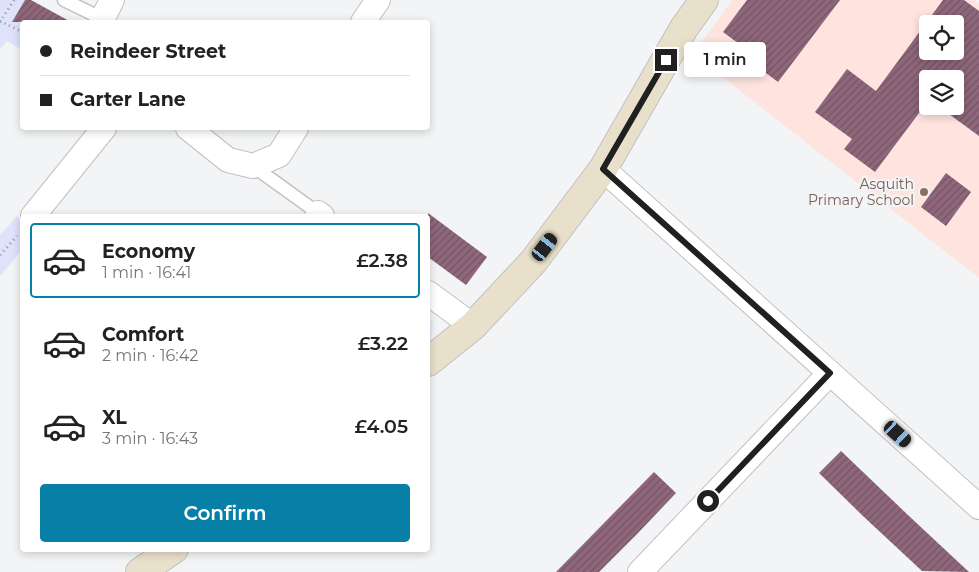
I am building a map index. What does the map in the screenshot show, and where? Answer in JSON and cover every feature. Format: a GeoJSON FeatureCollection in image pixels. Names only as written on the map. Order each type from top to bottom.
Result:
{"type":"FeatureCollection","features":[{"type":"Feature","properties":{"kind":"main road"},"geometry":{"type":"LineString","coordinates":[[430,360],[473,326],[533,262],[603,169],[684,28],[704,0]]}},
{"type":"Feature","properties":{"kind":"main road"},"geometry":{"type":"LineString","coordinates":[[140,572],[170,552]]}},
{"type":"Feature","properties":{"kind":"street"},"geometry":{"type":"LineString","coordinates":[[364,20],[378,0]]}},
{"type":"Feature","properties":{"kind":"street"},"geometry":{"type":"LineString","coordinates":[[35,214],[102,130]]}},
{"type":"Feature","properties":{"kind":"street"},"geometry":{"type":"LineString","coordinates":[[190,130],[228,160],[253,166],[279,155],[295,130]]}},
{"type":"Feature","properties":{"kind":"street"},"geometry":{"type":"LineString","coordinates":[[603,169],[979,508]]}},
{"type":"Feature","properties":{"kind":"street"},"geometry":{"type":"LineString","coordinates":[[430,294],[473,326]]}},
{"type":"Feature","properties":{"kind":"street"},"geometry":{"type":"LineString","coordinates":[[640,572],[830,373]]}},
{"type":"Feature","properties":{"kind":"lane"},"geometry":{"type":"LineString","coordinates":[[64,0],[105,14]]}},
{"type":"Feature","properties":{"kind":"lane"},"geometry":{"type":"LineString","coordinates":[[253,166],[319,214]]}},
{"type":"Feature","properties":{"kind":"path"},"geometry":{"type":"LineString","coordinates":[[14,0],[0,21],[20,31]]}},
{"type":"Feature","properties":{"kind":"path"},"geometry":{"type":"LineString","coordinates":[[0,255],[20,231]]}},
{"type":"Feature","properties":{"kind":"shaded area"},"geometry":{"type":"Polygon","coordinates":[[[0,0],[25,0],[14,19],[20,23],[20,49],[7,41],[0,49],[0,0]]]}},
{"type":"Feature","properties":{"kind":"shaded area","name":"Asquith Primary School"},"geometry":{"type":"Polygon","coordinates":[[[732,0],[974,0],[979,4],[979,278],[693,54],[732,0]]]}},
{"type":"Feature","properties":{"kind":"shaded area"},"geometry":{"type":"Polygon","coordinates":[[[17,216],[20,219],[20,252],[0,276],[0,235],[17,216]]]}},
{"type":"Feature","properties":{"kind":"shaded area"},"geometry":{"type":"Polygon","coordinates":[[[430,319],[433,321],[430,341],[430,319]]]}},
{"type":"Feature","properties":{"kind":"building"},"geometry":{"type":"Polygon","coordinates":[[[25,0],[31,0],[67,20],[20,20],[20,22],[12,22],[25,0]]]}},
{"type":"Feature","properties":{"kind":"building"},"geometry":{"type":"Polygon","coordinates":[[[747,0],[840,0],[778,82],[754,64],[758,58],[723,32],[747,0]]]}},
{"type":"Feature","properties":{"kind":"building"},"geometry":{"type":"Polygon","coordinates":[[[943,0],[964,0],[979,11],[979,136],[950,115],[964,115],[964,70],[919,70],[919,113],[875,172],[844,149],[852,139],[815,112],[847,69],[876,91],[919,33],[919,60],[964,60],[964,15],[932,15],[943,0]]]}},
{"type":"Feature","properties":{"kind":"building"},"geometry":{"type":"Polygon","coordinates":[[[946,173],[971,192],[946,226],[921,207],[946,173]]]}},
{"type":"Feature","properties":{"kind":"building"},"geometry":{"type":"Polygon","coordinates":[[[430,214],[487,257],[466,285],[430,258],[430,214]]]}},
{"type":"Feature","properties":{"kind":"building"},"geometry":{"type":"Polygon","coordinates":[[[841,451],[969,572],[922,571],[864,517],[819,473],[841,451]]]}},
{"type":"Feature","properties":{"kind":"building"},"geometry":{"type":"Polygon","coordinates":[[[654,472],[676,493],[638,533],[599,572],[556,572],[654,472]]]}},
{"type":"Feature","properties":{"kind":"place","name":"Asquith Primary School"},"geometry":{"type":"Point","coordinates":[924,192]}},
{"type":"Feature","properties":{"kind":"route"},"geometry":{"type":"LineString","coordinates":[[666,60],[603,169],[830,373],[708,501]]}}]}
